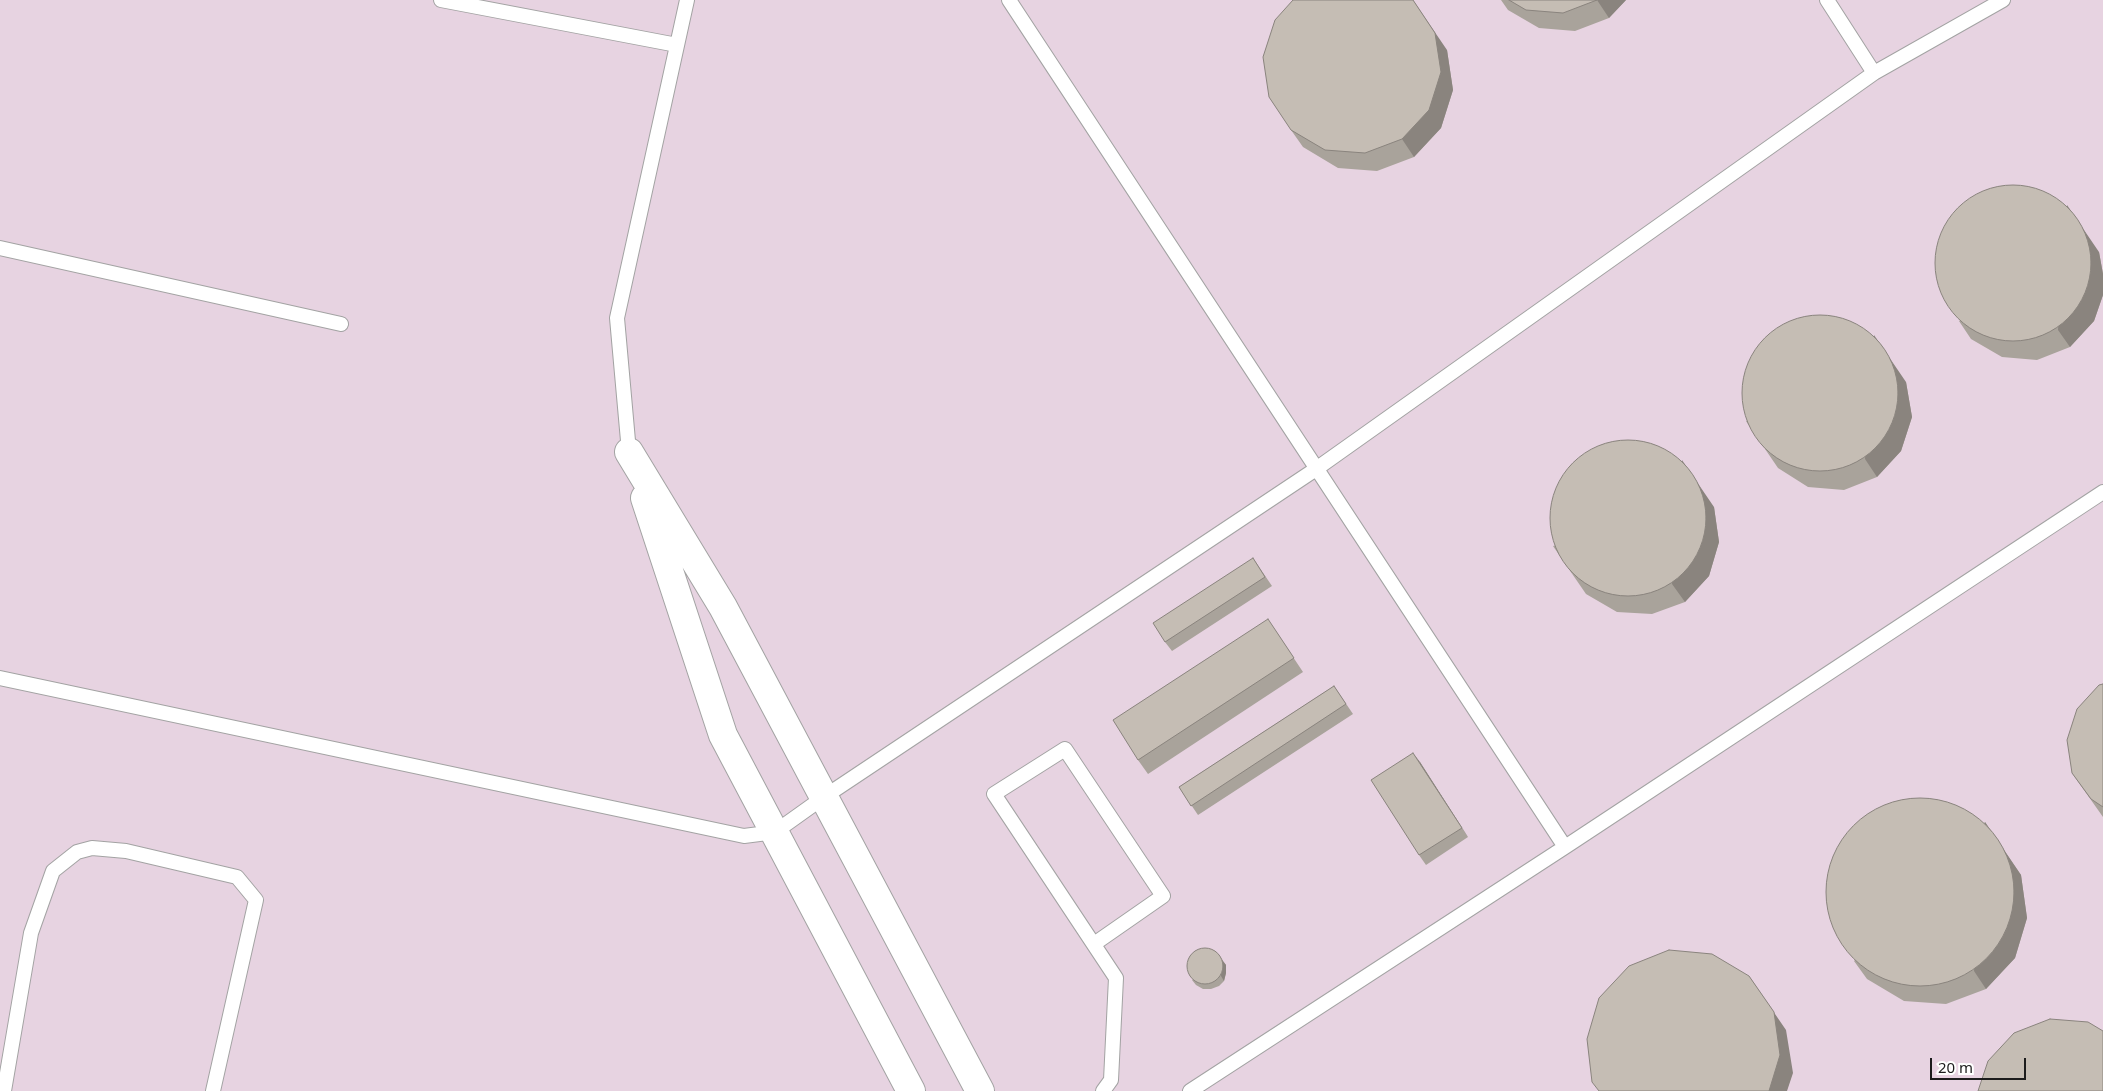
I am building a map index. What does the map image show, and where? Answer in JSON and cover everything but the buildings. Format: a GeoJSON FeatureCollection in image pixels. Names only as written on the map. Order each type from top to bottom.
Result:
{"type":"FeatureCollection","features":[{"type":"Feature","properties":{"kind":"street"},"geometry":{"type":"LineString","coordinates":[[629,452],[723,607],[980,1091]]}},
{"type":"Feature","properties":{"kind":"street"},"geometry":{"type":"LineString","coordinates":[[629,452],[723,734],[910,1091]]}},
{"type":"Feature","properties":{"kind":"lane"},"geometry":{"type":"LineString","coordinates":[[441,0],[677,45]]}},
{"type":"Feature","properties":{"kind":"lane"},"geometry":{"type":"LineString","coordinates":[[629,452],[617,318],[687,0]]}},
{"type":"Feature","properties":{"kind":"lane"},"geometry":{"type":"LineString","coordinates":[[1009,0],[1565,847]]}},
{"type":"Feature","properties":{"kind":"lane"},"geometry":{"type":"LineString","coordinates":[[1827,0],[1874,73]]}},
{"type":"Feature","properties":{"kind":"lane"},"geometry":{"type":"LineString","coordinates":[[0,678],[744,836],[775,832],[824,797],[1316,469],[1874,73],[2003,0]]}},
{"type":"Feature","properties":{"kind":"lane"},"geometry":{"type":"LineString","coordinates":[[0,248],[341,324]]}},
{"type":"Feature","properties":{"kind":"lane"},"geometry":{"type":"LineString","coordinates":[[1190,1091],[1565,847],[2103,492]]}},
{"type":"Feature","properties":{"kind":"lane"},"geometry":{"type":"LineString","coordinates":[[1094,944],[1163,896],[1065,749],[994,794],[1116,978],[1111,1080],[1103,1091]]}},
{"type":"Feature","properties":{"kind":"lane"},"geometry":{"type":"LineString","coordinates":[[4,1091],[31,933],[53,871],[77,852],[92,848],[126,851],[238,877],[256,900],[213,1091]]}},
{"type":"Feature","properties":{"kind":"shaded area"},"geometry":{"type":"Polygon","coordinates":[[[0,0],[2103,0],[2103,1091],[0,1091],[0,0]]]}}]}
